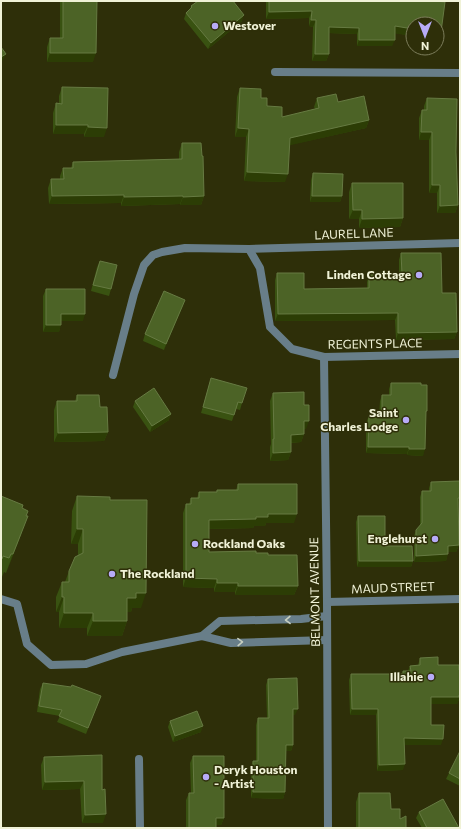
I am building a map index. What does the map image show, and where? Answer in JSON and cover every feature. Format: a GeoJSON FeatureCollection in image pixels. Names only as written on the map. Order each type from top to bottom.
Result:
{"type":"FeatureCollection","features":[{"type":"Feature","properties":{"kind":"street"},"geometry":{"type":"LineString","coordinates":[[275,72],[460,73]]}},
{"type":"Feature","properties":{"kind":"street","name":"LAUREL LANE"},"geometry":{"type":"LineString","coordinates":[[249,249],[460,243]]}},
{"type":"Feature","properties":{"kind":"street"},"geometry":{"type":"LineString","coordinates":[[113,375],[134,294],[144,265],[153,255],[185,248],[249,249]]}},
{"type":"Feature","properties":{"kind":"street","name":"REGENTS PLACE"},"geometry":{"type":"LineString","coordinates":[[249,249],[260,268],[270,327],[292,349],[324,357],[460,354]]}},
{"type":"Feature","properties":{"kind":"street","name":"BELMONT AVENUE"},"geometry":{"type":"LineString","coordinates":[[324,357],[328,828]]}},
{"type":"Feature","properties":{"kind":"street"},"geometry":{"type":"LineString","coordinates":[[1,599],[17,604],[27,644],[51,665],[86,664],[122,652],[202,636],[231,643],[327,640]]}},
{"type":"Feature","properties":{"kind":"street","name":"MAUD STREET"},"geometry":{"type":"LineString","coordinates":[[327,602],[460,599]]}},
{"type":"Feature","properties":{"kind":"street"},"geometry":{"type":"LineString","coordinates":[[202,636],[220,621],[301,619],[327,616]]}},
{"type":"Feature","properties":{"kind":"street"},"geometry":{"type":"LineString","coordinates":[[139,759],[140,828]]}},
{"type":"Feature","properties":{"kind":"building"},"geometry":{"type":"Polygon","coordinates":[[[63,1],[97,1],[96,53],[50,53],[50,38],[63,38],[63,1]]]}},
{"type":"Feature","properties":{"kind":"building","name":"Westover"},"geometry":{"type":"Polygon","coordinates":[[[198,1],[233,1],[244,15],[211,43],[186,13],[192,7],[191,6],[198,1]]]}},
{"type":"Feature","properties":{"kind":"building"},"geometry":{"type":"Polygon","coordinates":[[[269,1],[445,2],[443,16],[405,16],[405,28],[395,26],[395,40],[359,40],[359,28],[329,27],[329,54],[315,54],[316,20],[311,20],[312,11],[269,12],[269,1]]]}},
{"type":"Feature","properties":{"kind":"building"},"geometry":{"type":"Polygon","coordinates":[[[1,47],[6,54],[1,57],[1,47]]]}},
{"type":"Feature","properties":{"kind":"building"},"geometry":{"type":"Polygon","coordinates":[[[62,87],[108,88],[107,128],[88,127],[88,125],[56,125],[56,103],[62,104],[62,87]]]}},
{"type":"Feature","properties":{"kind":"building"},"geometry":{"type":"Polygon","coordinates":[[[240,88],[261,89],[261,98],[267,98],[267,106],[282,107],[282,117],[319,108],[317,98],[336,94],[338,102],[364,96],[369,120],[290,138],[288,174],[247,172],[249,129],[238,128],[240,88]]]}},
{"type":"Feature","properties":{"kind":"building"},"geometry":{"type":"Polygon","coordinates":[[[427,98],[457,99],[456,152],[458,205],[440,206],[440,185],[432,185],[432,132],[421,132],[422,110],[427,110],[427,98]]]}},
{"type":"Feature","properties":{"kind":"building"},"geometry":{"type":"Polygon","coordinates":[[[182,143],[201,143],[203,156],[204,196],[52,196],[51,179],[64,179],[63,168],[73,168],[73,162],[182,159],[182,143]]]}},
{"type":"Feature","properties":{"kind":"building"},"geometry":{"type":"Polygon","coordinates":[[[313,173],[343,174],[342,196],[312,196],[313,173]]]}},
{"type":"Feature","properties":{"kind":"building"},"geometry":{"type":"Polygon","coordinates":[[[352,183],[403,183],[403,218],[362,219],[362,210],[353,210],[352,183]]]}},
{"type":"Feature","properties":{"kind":"building"},"geometry":{"type":"Polygon","coordinates":[[[401,253],[441,253],[442,293],[456,293],[457,332],[398,333],[398,313],[278,314],[277,273],[304,273],[304,289],[369,288],[369,275],[402,274],[401,253]]]}},
{"type":"Feature","properties":{"kind":"building"},"geometry":{"type":"Polygon","coordinates":[[[100,261],[117,265],[111,289],[93,285],[100,261]]]}},
{"type":"Feature","properties":{"kind":"building"},"geometry":{"type":"Polygon","coordinates":[[[46,289],[85,289],[85,314],[61,314],[61,325],[46,325],[46,289]]]}},
{"type":"Feature","properties":{"kind":"building"},"geometry":{"type":"Polygon","coordinates":[[[164,291],[185,300],[166,344],[145,334],[164,291]]]}},
{"type":"Feature","properties":{"kind":"building"},"geometry":{"type":"Polygon","coordinates":[[[211,378],[247,388],[242,403],[238,402],[234,415],[203,407],[211,378]]]}},
{"type":"Feature","properties":{"kind":"building","name":"Saint Charles Lodge"},"geometry":{"type":"Polygon","coordinates":[[[391,383],[421,383],[421,385],[427,385],[425,449],[409,449],[409,447],[368,447],[369,416],[382,417],[382,395],[391,395],[391,383]]]}},
{"type":"Feature","properties":{"kind":"building"},"geometry":{"type":"Polygon","coordinates":[[[154,388],[171,414],[152,426],[135,401],[154,388]]]}},
{"type":"Feature","properties":{"kind":"building"},"geometry":{"type":"Polygon","coordinates":[[[304,392],[304,405],[309,405],[309,421],[304,421],[304,434],[291,435],[291,452],[273,453],[273,393],[304,392]]]}},
{"type":"Feature","properties":{"kind":"building"},"geometry":{"type":"Polygon","coordinates":[[[77,395],[99,395],[100,407],[107,407],[108,432],[58,433],[57,401],[77,401],[77,395]]]}},
{"type":"Feature","properties":{"kind":"building"},"geometry":{"type":"Polygon","coordinates":[[[460,481],[460,498],[458,498],[459,545],[448,546],[448,554],[416,556],[416,530],[422,523],[422,491],[431,491],[431,482],[460,481]]]}},
{"type":"Feature","properties":{"kind":"building","name":"Rockland Oaks"},"geometry":{"type":"Polygon","coordinates":[[[238,484],[297,484],[297,514],[268,514],[268,517],[256,517],[256,519],[209,520],[209,552],[256,551],[256,553],[268,553],[268,555],[297,555],[298,586],[238,586],[238,583],[217,583],[217,579],[186,578],[186,504],[191,504],[191,498],[199,498],[199,492],[238,490],[238,484]]]}},
{"type":"Feature","properties":{"kind":"building"},"geometry":{"type":"Polygon","coordinates":[[[1,496],[23,505],[22,508],[28,511],[26,516],[28,516],[13,554],[11,554],[9,558],[3,556],[2,559],[1,559],[1,496]]]}},
{"type":"Feature","properties":{"kind":"building","name":"The Rockland"},"geometry":{"type":"Polygon","coordinates":[[[77,496],[110,497],[110,500],[147,500],[146,593],[136,593],[136,598],[127,598],[127,621],[93,621],[93,613],[64,613],[62,582],[69,582],[69,571],[75,557],[83,553],[83,529],[77,529],[77,496]]]}},
{"type":"Feature","properties":{"kind":"building"},"geometry":{"type":"Polygon","coordinates":[[[358,516],[385,516],[385,546],[412,546],[413,561],[359,561],[358,516]]]}},
{"type":"Feature","properties":{"kind":"building"},"geometry":{"type":"Polygon","coordinates":[[[438,657],[438,665],[459,665],[460,670],[459,697],[431,697],[431,725],[444,725],[443,739],[404,738],[405,764],[379,765],[378,709],[352,709],[351,674],[403,674],[403,671],[411,671],[410,666],[420,665],[420,658],[438,657]]]}},
{"type":"Feature","properties":{"kind":"building"},"geometry":{"type":"Polygon","coordinates":[[[297,678],[298,709],[293,709],[293,745],[286,745],[285,792],[253,792],[253,761],[258,761],[258,718],[269,718],[268,679],[297,678]]]}},
{"type":"Feature","properties":{"kind":"building"},"geometry":{"type":"Polygon","coordinates":[[[43,683],[71,687],[72,685],[101,696],[88,728],[59,716],[62,710],[39,706],[43,683]]]}},
{"type":"Feature","properties":{"kind":"building"},"geometry":{"type":"Polygon","coordinates":[[[197,711],[203,726],[175,736],[170,721],[197,711]]]}},
{"type":"Feature","properties":{"kind":"building"},"geometry":{"type":"Polygon","coordinates":[[[460,751],[460,779],[449,773],[460,751]]]}},
{"type":"Feature","properties":{"kind":"building"},"geometry":{"type":"Polygon","coordinates":[[[102,755],[102,790],[105,789],[106,814],[85,815],[84,781],[45,782],[44,757],[102,755]]]}},
{"type":"Feature","properties":{"kind":"building"},"geometry":{"type":"Polygon","coordinates":[[[193,756],[224,756],[224,818],[216,818],[216,828],[189,828],[189,793],[194,793],[193,756]]]}},
{"type":"Feature","properties":{"kind":"building"},"geometry":{"type":"Polygon","coordinates":[[[359,793],[390,793],[391,809],[400,809],[400,819],[406,816],[406,828],[359,828],[359,793]]]}},
{"type":"Feature","properties":{"kind":"building"},"geometry":{"type":"Polygon","coordinates":[[[443,799],[459,828],[427,828],[419,812],[443,799]]]}},
{"type":"Feature","properties":{"kind":"place","name":"Westover"},"geometry":{"type":"Point","coordinates":[215,26]}},
{"type":"Feature","properties":{"kind":"place","name":"Linden Cottage"},"geometry":{"type":"Point","coordinates":[419,275]}},
{"type":"Feature","properties":{"kind":"place","name":"Saint Charles Lodge"},"geometry":{"type":"Point","coordinates":[406,420]}},
{"type":"Feature","properties":{"kind":"place","name":"Englehurst"},"geometry":{"type":"Point","coordinates":[435,539]}},
{"type":"Feature","properties":{"kind":"place","name":"Rockland Oaks"},"geometry":{"type":"Point","coordinates":[195,544]}},
{"type":"Feature","properties":{"kind":"place","name":"The Rockland"},"geometry":{"type":"Point","coordinates":[112,574]}},
{"type":"Feature","properties":{"kind":"place","name":"Illahie"},"geometry":{"type":"Point","coordinates":[431,677]}},
{"type":"Feature","properties":{"kind":"place","name":"Deryk Houston - Artist"},"geometry":{"type":"Point","coordinates":[206,777]}}]}
